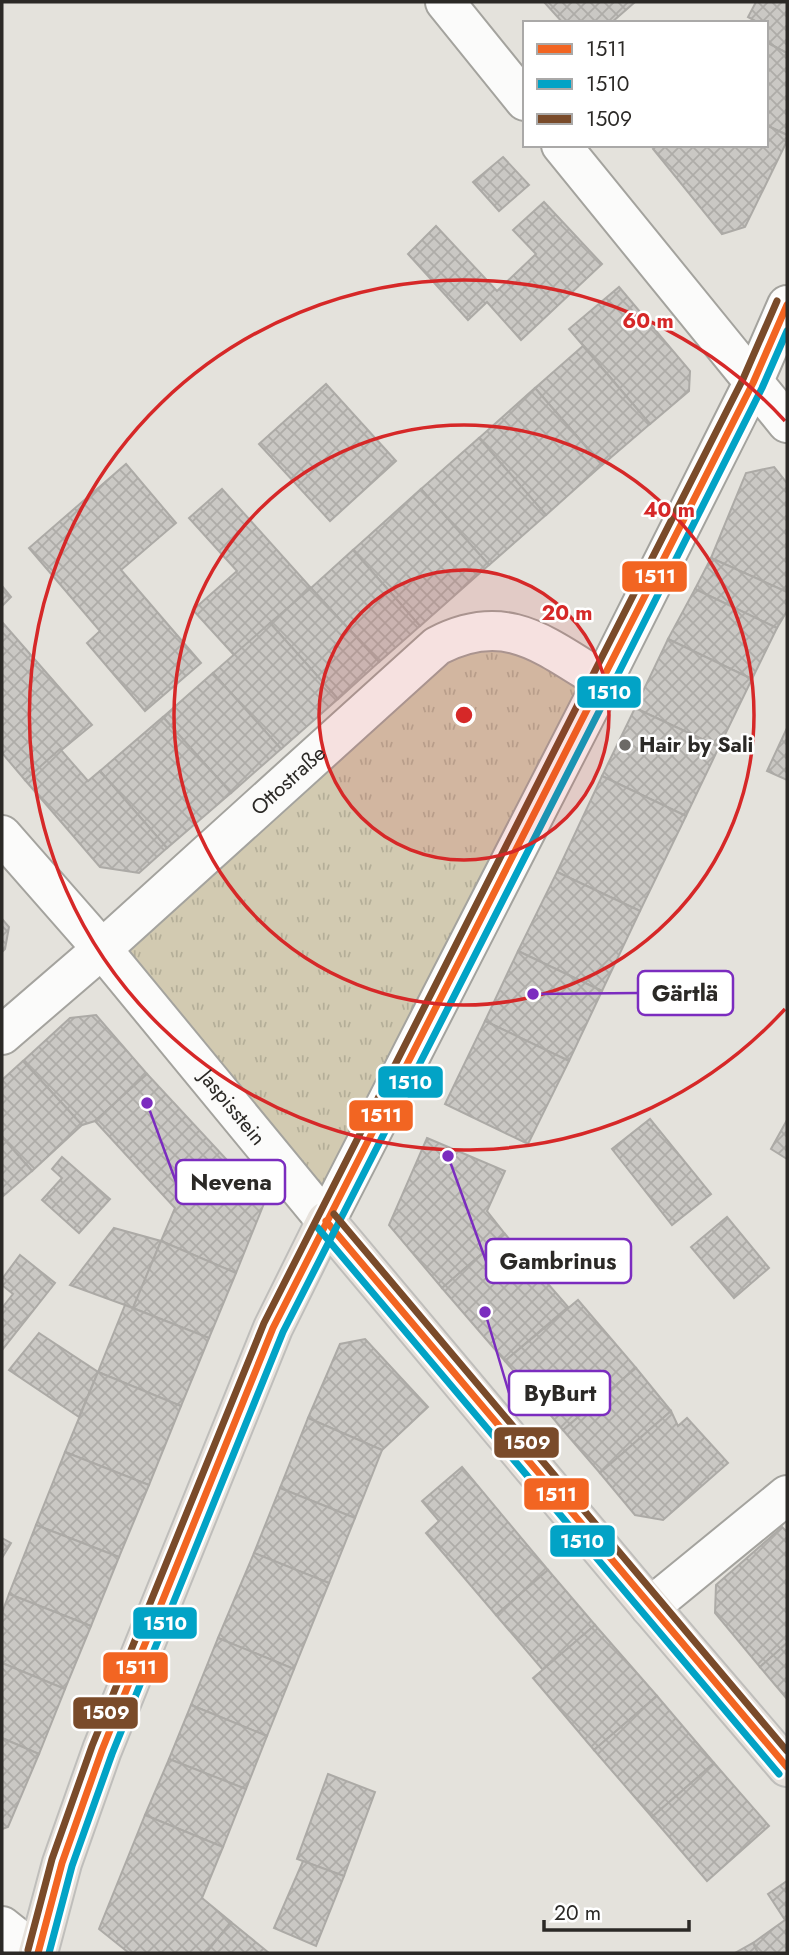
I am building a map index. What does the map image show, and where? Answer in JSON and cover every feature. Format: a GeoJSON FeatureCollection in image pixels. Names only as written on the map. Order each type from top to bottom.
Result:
{"type":"FeatureCollection","features":[{"type":"Feature","properties":{"kind":"main road","name":"Jaspisstein"},"geometry":{"type":"LineString","coordinates":[[326,1221],[787,1767]]}},
{"type":"Feature","properties":{"kind":"main road"},"geometry":{"type":"LineString","coordinates":[[37,1953],[62,1863],[102,1750],[273,1328],[326,1221]]}},
{"type":"Feature","properties":{"kind":"street"},"geometry":{"type":"LineString","coordinates":[[445,2],[523,99]]}},
{"type":"Feature","properties":{"kind":"street"},"geometry":{"type":"LineString","coordinates":[[563,147],[787,423]]}},
{"type":"Feature","properties":{"kind":"street"},"geometry":{"type":"LineString","coordinates":[[326,1221],[753,383],[787,305]]}},
{"type":"Feature","properties":{"kind":"street","name":"Ottostraße"},"geometry":{"type":"LineString","coordinates":[[2,1035],[102,949],[437,646],[458,635],[500,630],[522,635],[545,645],[603,681]]}},
{"type":"Feature","properties":{"kind":"street","name":"Jaspisstein"},"geometry":{"type":"LineString","coordinates":[[2,835],[102,949],[326,1221]]}},
{"type":"Feature","properties":{"kind":"street"},"geometry":{"type":"LineString","coordinates":[[650,1607],[787,1495]]}},
{"type":"Feature","properties":{"kind":"street"},"geometry":{"type":"LineString","coordinates":[[2,1926],[37,1953]]}},
{"type":"Feature","properties":{"kind":"green space"},"geometry":{"type":"Polygon","coordinates":[[[485,645],[542,650],[595,681],[332,1216],[108,949],[418,665],[485,645]]]}},
{"type":"Feature","properties":{"kind":"building"},"geometry":{"type":"Polygon","coordinates":[[[544,2],[635,2],[613,21],[561,21],[544,2]]]}},
{"type":"Feature","properties":{"kind":"building"},"geometry":{"type":"Polygon","coordinates":[[[756,2],[787,2],[787,53],[768,43],[768,21],[755,21],[748,17],[756,2]]]}},
{"type":"Feature","properties":{"kind":"building"},"geometry":{"type":"Polygon","coordinates":[[[768,43],[787,53],[787,135],[768,126],[768,43]]]}},
{"type":"Feature","properties":{"kind":"building"},"geometry":{"type":"Polygon","coordinates":[[[768,126],[787,135],[787,141],[745,227],[722,234],[653,149],[768,147],[768,126]]]}},
{"type":"Feature","properties":{"kind":"building"},"geometry":{"type":"Polygon","coordinates":[[[503,157],[529,185],[499,211],[473,182],[503,157]]]}},
{"type":"Feature","properties":{"kind":"building"},"geometry":{"type":"Polygon","coordinates":[[[544,202],[602,264],[521,340],[487,302],[468,320],[408,254],[436,226],[497,291],[536,254],[513,230],[544,202]]]}},
{"type":"Feature","properties":{"kind":"building"},"geometry":{"type":"Polygon","coordinates":[[[619,287],[690,371],[689,391],[650,424],[569,329],[619,287]]]}},
{"type":"Feature","properties":{"kind":"building"},"geometry":{"type":"Polygon","coordinates":[[[583,346],[650,424],[602,465],[535,388],[583,346]]]}},
{"type":"Feature","properties":{"kind":"building"},"geometry":{"type":"Polygon","coordinates":[[[326,384],[396,461],[330,521],[259,444],[326,384]]]}},
{"type":"Feature","properties":{"kind":"building"},"geometry":{"type":"Polygon","coordinates":[[[535,388],[602,465],[546,515],[479,438],[535,388]]]}},
{"type":"Feature","properties":{"kind":"building"},"geometry":{"type":"Polygon","coordinates":[[[479,438],[546,515],[489,565],[421,489],[479,438]]]}},
{"type":"Feature","properties":{"kind":"building"},"geometry":{"type":"Polygon","coordinates":[[[126,464],[176,523],[121,570],[201,663],[145,711],[87,643],[100,631],[29,548],[126,464]]]}},
{"type":"Feature","properties":{"kind":"building"},"geometry":{"type":"Polygon","coordinates":[[[774,467],[787,483],[787,592],[711,558],[746,473],[774,467]]]}},
{"type":"Feature","properties":{"kind":"building"},"geometry":{"type":"Polygon","coordinates":[[[222,489],[311,588],[235,656],[193,610],[237,571],[189,518],[222,489]]]}},
{"type":"Feature","properties":{"kind":"building"},"geometry":{"type":"Polygon","coordinates":[[[421,489],[489,565],[420,626],[353,550],[421,489]]]}},
{"type":"Feature","properties":{"kind":"building"},"geometry":{"type":"Polygon","coordinates":[[[353,550],[420,626],[379,662],[311,588],[353,550]]]}},
{"type":"Feature","properties":{"kind":"building"},"geometry":{"type":"Polygon","coordinates":[[[711,558],[787,592],[787,611],[777,628],[695,589],[711,558]]]}},
{"type":"Feature","properties":{"kind":"building"},"geometry":{"type":"Polygon","coordinates":[[[2,586],[11,597],[2,606],[2,586]]]}},
{"type":"Feature","properties":{"kind":"building"},"geometry":{"type":"Polygon","coordinates":[[[311,588],[379,662],[338,699],[270,623],[311,588]]]}},
{"type":"Feature","properties":{"kind":"building"},"geometry":{"type":"Polygon","coordinates":[[[695,589],[777,628],[752,679],[668,639],[695,589]]]}},
{"type":"Feature","properties":{"kind":"building"},"geometry":{"type":"Polygon","coordinates":[[[2,622],[92,725],[25,780],[2,753],[2,622]]]}},
{"type":"Feature","properties":{"kind":"building"},"geometry":{"type":"Polygon","coordinates":[[[270,623],[338,699],[281,749],[213,673],[270,623]]]}},
{"type":"Feature","properties":{"kind":"building"},"geometry":{"type":"Polygon","coordinates":[[[668,639],[752,679],[719,747],[635,708],[668,639]]]}},
{"type":"Feature","properties":{"kind":"building"},"geometry":{"type":"Polygon","coordinates":[[[213,673],[281,749],[231,793],[163,717],[213,673]]]}},
{"type":"Feature","properties":{"kind":"building"},"geometry":{"type":"Polygon","coordinates":[[[635,708],[719,747],[686,816],[602,776],[635,708]]]}},
{"type":"Feature","properties":{"kind":"building"},"geometry":{"type":"Polygon","coordinates":[[[163,717],[231,793],[167,848],[100,771],[163,717]]]}},
{"type":"Feature","properties":{"kind":"building"},"geometry":{"type":"Polygon","coordinates":[[[787,728],[787,780],[767,771],[787,728]]]}},
{"type":"Feature","properties":{"kind":"building"},"geometry":{"type":"Polygon","coordinates":[[[60,749],[88,781],[100,771],[167,848],[139,873],[100,867],[25,780],[60,749]]]}},
{"type":"Feature","properties":{"kind":"building"},"geometry":{"type":"Polygon","coordinates":[[[602,776],[686,816],[640,911],[557,872],[602,776]]]}},
{"type":"Feature","properties":{"kind":"building"},"geometry":{"type":"Polygon","coordinates":[[[557,872],[640,911],[602,991],[518,951],[557,872]]]}},
{"type":"Feature","properties":{"kind":"building"},"geometry":{"type":"Polygon","coordinates":[[[2,919],[9,927],[2,952],[2,919]]]}},
{"type":"Feature","properties":{"kind":"building"},"geometry":{"type":"Polygon","coordinates":[[[518,951],[602,991],[569,1061],[485,1021],[518,951]]]}},
{"type":"Feature","properties":{"kind":"building"},"geometry":{"type":"Polygon","coordinates":[[[96,1015],[147,1074],[95,1121],[82,1125],[23,1061],[70,1018],[96,1015]]]}},
{"type":"Feature","properties":{"kind":"building"},"geometry":{"type":"Polygon","coordinates":[[[485,1021],[569,1061],[528,1144],[445,1104],[485,1021]]]}},
{"type":"Feature","properties":{"kind":"building"},"geometry":{"type":"Polygon","coordinates":[[[23,1061],[82,1125],[32,1171],[2,1137],[2,1080],[23,1061]]]}},
{"type":"Feature","properties":{"kind":"building"},"geometry":{"type":"Polygon","coordinates":[[[147,1074],[265,1201],[236,1273],[161,1241],[175,1208],[95,1121],[147,1074]]]}},
{"type":"Feature","properties":{"kind":"building"},"geometry":{"type":"Polygon","coordinates":[[[650,1119],[711,1194],[672,1225],[612,1149],[650,1119]]]}},
{"type":"Feature","properties":{"kind":"building"},"geometry":{"type":"Polygon","coordinates":[[[787,1120],[787,1159],[771,1149],[787,1120]]]}},
{"type":"Feature","properties":{"kind":"building"},"geometry":{"type":"Polygon","coordinates":[[[2,1137],[32,1171],[2,1197],[2,1137]]]}},
{"type":"Feature","properties":{"kind":"building"},"geometry":{"type":"Polygon","coordinates":[[[427,1138],[505,1171],[487,1211],[505,1234],[442,1288],[389,1225],[427,1138]]]}},
{"type":"Feature","properties":{"kind":"building"},"geometry":{"type":"Polygon","coordinates":[[[62,1157],[110,1199],[79,1233],[42,1200],[62,1178],[52,1169],[62,1157]]]}},
{"type":"Feature","properties":{"kind":"building"},"geometry":{"type":"Polygon","coordinates":[[[727,1217],[769,1268],[734,1298],[691,1247],[727,1217]]]}},
{"type":"Feature","properties":{"kind":"building"},"geometry":{"type":"Polygon","coordinates":[[[114,1228],[161,1241],[133,1308],[70,1285],[114,1228]]]}},
{"type":"Feature","properties":{"kind":"building"},"geometry":{"type":"Polygon","coordinates":[[[505,1234],[568,1307],[505,1361],[442,1288],[505,1234]]]}},
{"type":"Feature","properties":{"kind":"building"},"geometry":{"type":"Polygon","coordinates":[[[161,1241],[236,1273],[209,1338],[133,1308],[161,1241]]]}},
{"type":"Feature","properties":{"kind":"building"},"geometry":{"type":"Polygon","coordinates":[[[20,1255],[55,1283],[2,1350],[2,1308],[13,1294],[2,1285],[2,1279],[20,1255]]]}},
{"type":"Feature","properties":{"kind":"building"},"geometry":{"type":"Polygon","coordinates":[[[578,1300],[636,1368],[563,1430],[505,1361],[578,1300]]]}},
{"type":"Feature","properties":{"kind":"building"},"geometry":{"type":"Polygon","coordinates":[[[125,1305],[209,1338],[181,1406],[98,1372],[125,1305]]]}},
{"type":"Feature","properties":{"kind":"building"},"geometry":{"type":"Polygon","coordinates":[[[39,1333],[98,1372],[79,1417],[9,1370],[39,1333]]]}},
{"type":"Feature","properties":{"kind":"building"},"geometry":{"type":"Polygon","coordinates":[[[365,1339],[428,1407],[382,1450],[308,1418],[340,1344],[365,1339]]]}},
{"type":"Feature","properties":{"kind":"building"},"geometry":{"type":"Polygon","coordinates":[[[636,1368],[671,1411],[600,1473],[563,1430],[636,1368]]]}},
{"type":"Feature","properties":{"kind":"building"},"geometry":{"type":"Polygon","coordinates":[[[98,1372],[181,1406],[149,1485],[65,1452],[98,1372]]]}},
{"type":"Feature","properties":{"kind":"building"},"geometry":{"type":"Polygon","coordinates":[[[671,1411],[678,1426],[687,1418],[728,1463],[663,1520],[635,1515],[600,1473],[671,1411]]]}},
{"type":"Feature","properties":{"kind":"building"},"geometry":{"type":"Polygon","coordinates":[[[308,1418],[382,1450],[355,1518],[280,1488],[308,1418]]]}},
{"type":"Feature","properties":{"kind":"building"},"geometry":{"type":"Polygon","coordinates":[[[65,1452],[149,1485],[119,1557],[36,1525],[65,1452]]]}},
{"type":"Feature","properties":{"kind":"building"},"geometry":{"type":"Polygon","coordinates":[[[462,1467],[548,1570],[496,1615],[426,1533],[439,1521],[422,1501],[462,1467]]]}},
{"type":"Feature","properties":{"kind":"building"},"geometry":{"type":"Polygon","coordinates":[[[280,1488],[355,1518],[329,1583],[254,1553],[280,1488]]]}},
{"type":"Feature","properties":{"kind":"building"},"geometry":{"type":"Polygon","coordinates":[[[36,1525],[119,1557],[91,1626],[9,1594],[36,1525]]]}},
{"type":"Feature","properties":{"kind":"building"},"geometry":{"type":"Polygon","coordinates":[[[782,1527],[787,1532],[787,1643],[760,1667],[715,1613],[716,1585],[782,1527]]]}},
{"type":"Feature","properties":{"kind":"building"},"geometry":{"type":"Polygon","coordinates":[[[2,1538],[11,1543],[2,1558],[2,1538]]]}},
{"type":"Feature","properties":{"kind":"building"},"geometry":{"type":"Polygon","coordinates":[[[254,1553],[329,1583],[294,1669],[218,1638],[254,1553]]]}},
{"type":"Feature","properties":{"kind":"building"},"geometry":{"type":"Polygon","coordinates":[[[548,1570],[595,1625],[543,1670],[496,1615],[548,1570]]]}},
{"type":"Feature","properties":{"kind":"building"},"geometry":{"type":"Polygon","coordinates":[[[9,1594],[91,1626],[65,1689],[2,1663],[2,1613],[9,1594]]]}},
{"type":"Feature","properties":{"kind":"building"},"geometry":{"type":"Polygon","coordinates":[[[595,1625],[657,1696],[594,1750],[533,1678],[595,1625]]]}},
{"type":"Feature","properties":{"kind":"building"},"geometry":{"type":"Polygon","coordinates":[[[218,1638],[294,1669],[267,1736],[191,1705],[218,1638]]]}},
{"type":"Feature","properties":{"kind":"building"},"geometry":{"type":"Polygon","coordinates":[[[787,1643],[787,1699],[760,1667],[787,1643]]]}},
{"type":"Feature","properties":{"kind":"building"},"geometry":{"type":"Polygon","coordinates":[[[2,1663],[65,1689],[39,1754],[2,1738],[2,1663]]]}},
{"type":"Feature","properties":{"kind":"building"},"geometry":{"type":"Polygon","coordinates":[[[657,1696],[714,1763],[652,1817],[594,1750],[657,1696]]]}},
{"type":"Feature","properties":{"kind":"building"},"geometry":{"type":"Polygon","coordinates":[[[191,1705],[267,1736],[246,1789],[169,1759],[191,1705]]]}},
{"type":"Feature","properties":{"kind":"building"},"geometry":{"type":"Polygon","coordinates":[[[2,1738],[39,1754],[8,1827],[2,1829],[2,1738]]]}},
{"type":"Feature","properties":{"kind":"building"},"geometry":{"type":"Polygon","coordinates":[[[169,1759],[246,1789],[223,1847],[145,1815],[169,1759]]]}},
{"type":"Feature","properties":{"kind":"building"},"geometry":{"type":"Polygon","coordinates":[[[714,1763],[769,1826],[707,1881],[652,1817],[714,1763]]]}},
{"type":"Feature","properties":{"kind":"building"},"geometry":{"type":"Polygon","coordinates":[[[328,1774],[375,1792],[344,1876],[297,1859],[328,1774]]]}},
{"type":"Feature","properties":{"kind":"building"},"geometry":{"type":"Polygon","coordinates":[[[145,1815],[223,1847],[202,1898],[231,1922],[206,1953],[129,1953],[99,1929],[145,1815]]]}},
{"type":"Feature","properties":{"kind":"building"},"geometry":{"type":"Polygon","coordinates":[[[303,1861],[344,1876],[316,1946],[274,1928],[303,1861]]]}},
{"type":"Feature","properties":{"kind":"building"},"geometry":{"type":"Polygon","coordinates":[[[787,1881],[787,1953],[758,1953],[753,1943],[785,1920],[768,1894],[787,1881]]]}},
{"type":"Feature","properties":{"kind":"building"},"geometry":{"type":"Polygon","coordinates":[[[231,1922],[269,1953],[206,1953],[231,1922]]]}},
{"type":"Feature","properties":{"kind":"building"},"geometry":{"type":"Polygon","coordinates":[[[753,1943],[758,1953],[735,1953],[753,1943]]]}},
{"type":"Feature","properties":{"kind":"transit line","name":"1509"},"geometry":{"type":"LineString","coordinates":[[28,1950],[52,1859],[92,1746],[264,1323],[743,379],[777,301]]}},
{"type":"Feature","properties":{"kind":"transit line","name":"1511"},"geometry":{"type":"LineString","coordinates":[[38,1953],[62,1863],[102,1750],[273,1328],[753,383],[787,305]]}},
{"type":"Feature","properties":{"kind":"transit line","name":"1510"},"geometry":{"type":"LineString","coordinates":[[49,1953],[72,1866],[112,1754],[283,1332],[612,686],[762,388],[787,331]]}},
{"type":"Feature","properties":{"kind":"transit line","name":"1509"},"geometry":{"type":"LineString","coordinates":[[334,1214],[787,1751]]}},
{"type":"Feature","properties":{"kind":"transit line","name":"1511"},"geometry":{"type":"LineString","coordinates":[[326,1221],[787,1767]]}},
{"type":"Feature","properties":{"kind":"transit line","name":"1510"},"geometry":{"type":"LineString","coordinates":[[318,1228],[779,1774]]}},
{"type":"Feature","properties":{"kind":"place","name":"Hair by Sali"},"geometry":{"type":"Point","coordinates":[625,745]}},
{"type":"Feature","properties":{"kind":"place","name":"Gärtlä"},"geometry":{"type":"Point","coordinates":[533,994]}},
{"type":"Feature","properties":{"kind":"place","name":"Nevena"},"geometry":{"type":"Point","coordinates":[147,1103]}},
{"type":"Feature","properties":{"kind":"place","name":"Gambrinus"},"geometry":{"type":"Point","coordinates":[448,1156]}},
{"type":"Feature","properties":{"kind":"place","name":"ByBurt"},"geometry":{"type":"Point","coordinates":[485,1312]}}]}
